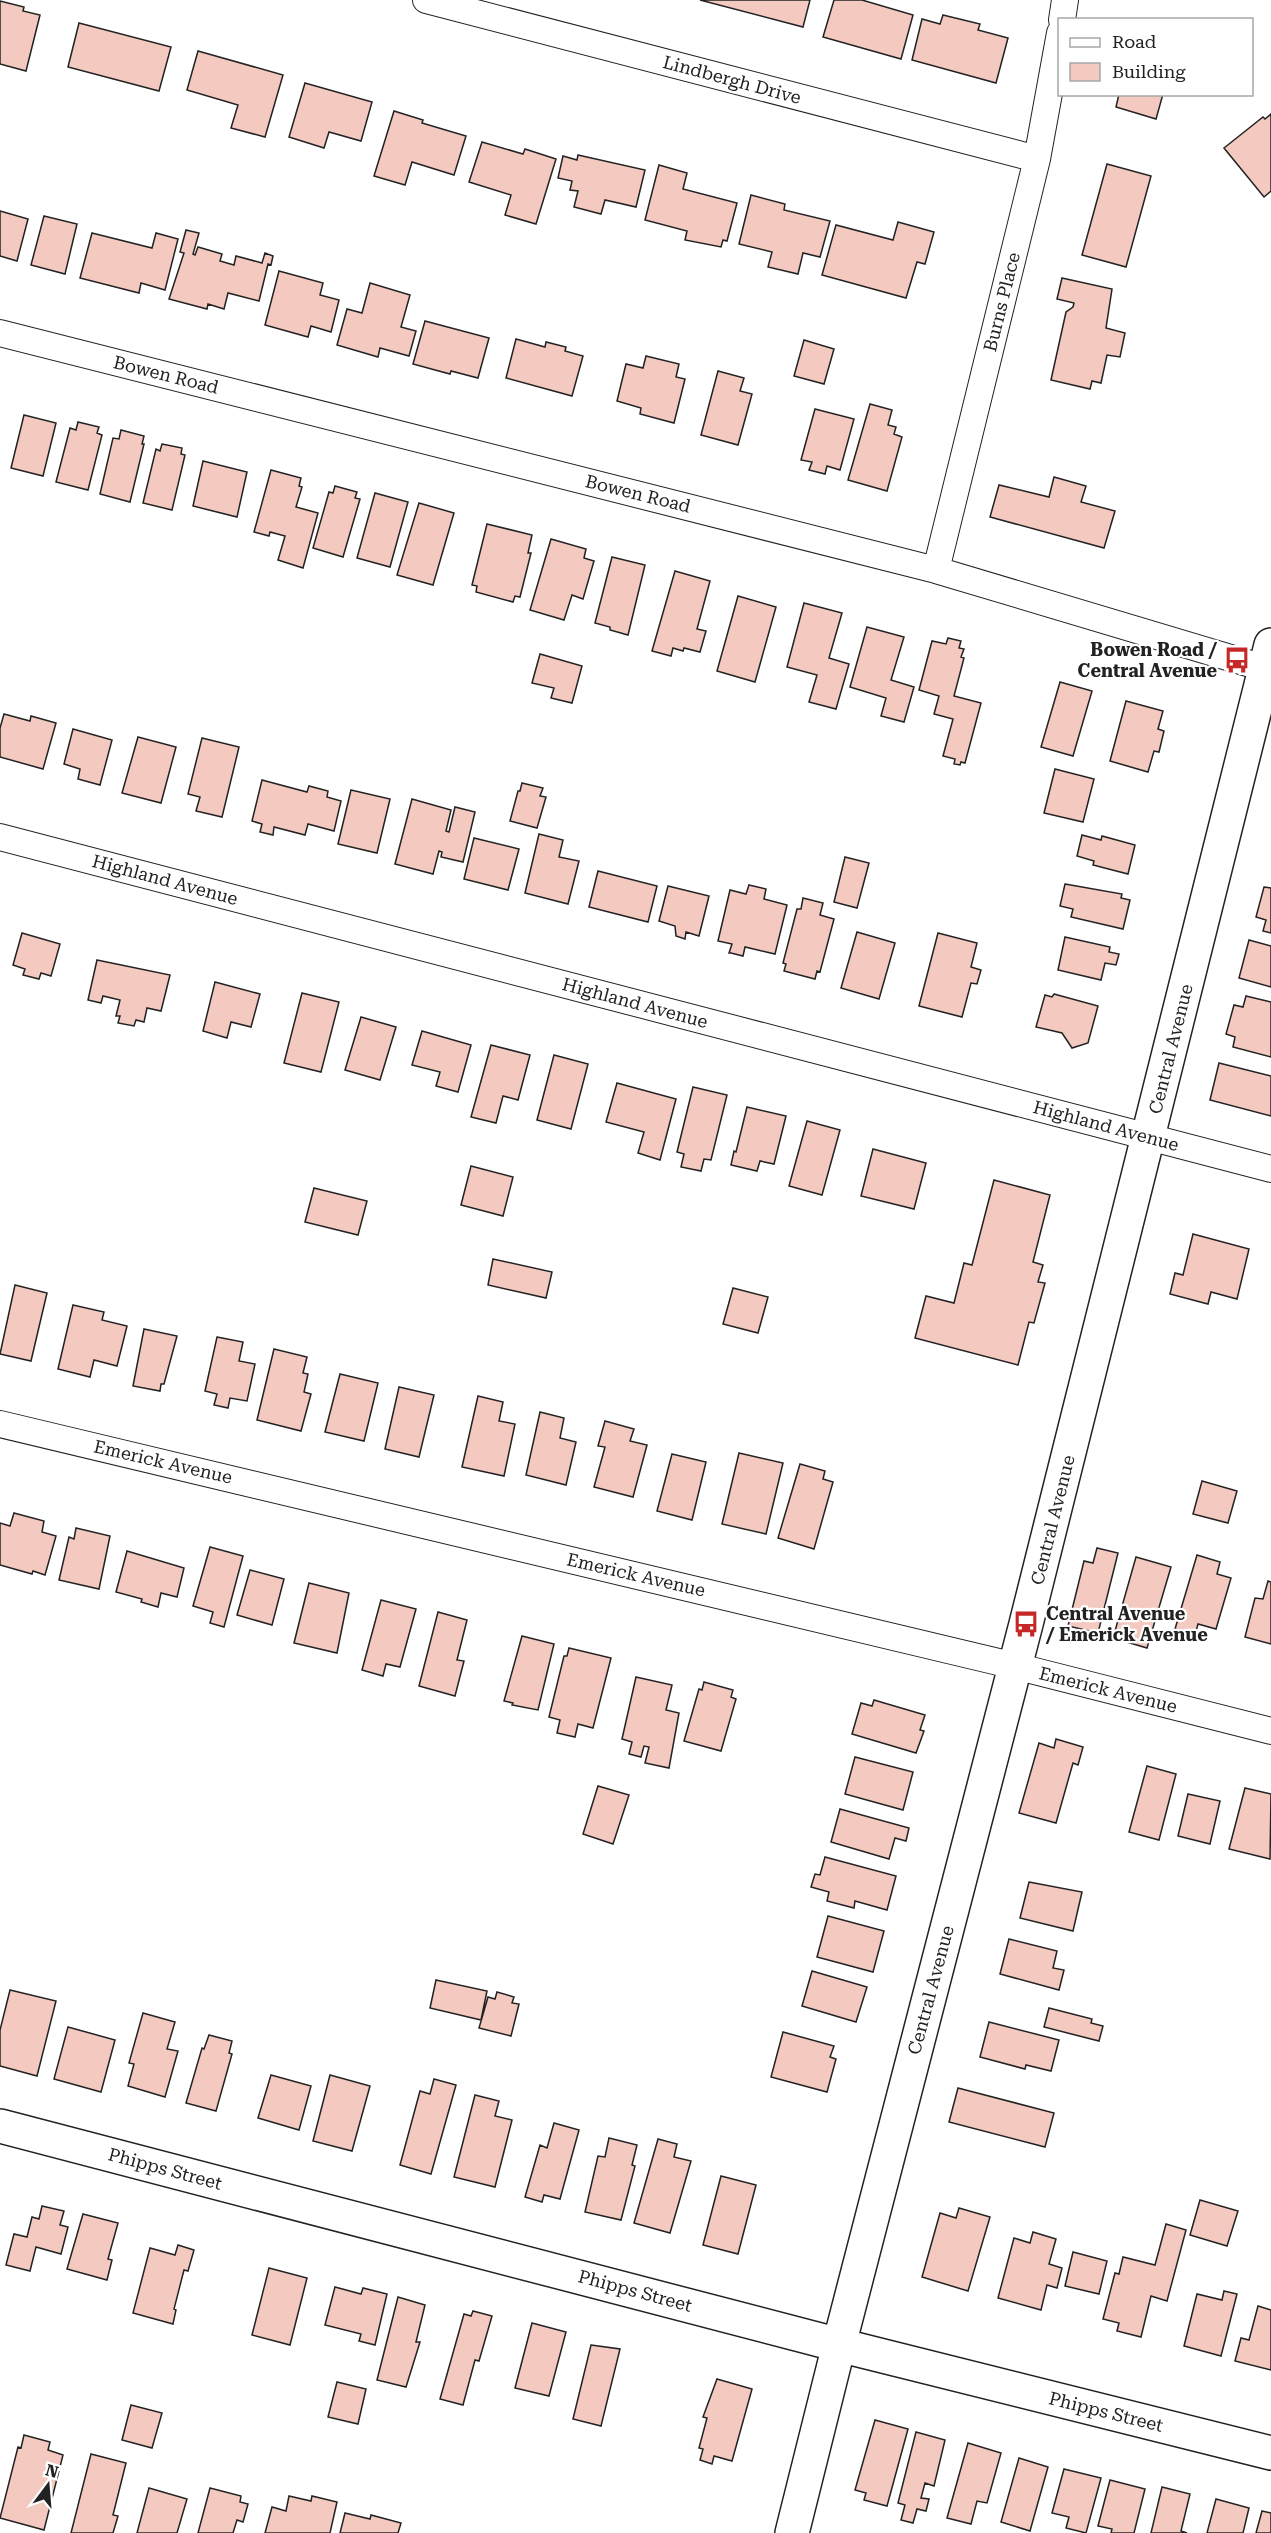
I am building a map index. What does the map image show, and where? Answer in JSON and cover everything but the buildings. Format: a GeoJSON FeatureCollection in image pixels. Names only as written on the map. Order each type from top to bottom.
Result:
{"type":"FeatureCollection","features":[{"type":"Feature","properties":{"kind":"main road","name":"Central Avenue"},"geometry":{"type":"LineString","coordinates":[[792,2533],[1016,1666],[1269,661]]}},
{"type":"Feature","properties":{"kind":"main road","name":"Phipps Street"},"geometry":{"type":"LineString","coordinates":[[0,2126],[839,2345],[1271,2453]]}},
{"type":"Feature","properties":{"kind":"street","name":"Lindbergh Drive"},"geometry":{"type":"LineString","coordinates":[[426,0],[1037,159]]}},
{"type":"Feature","properties":{"kind":"street"},"geometry":{"type":"LineString","coordinates":[[1062,18],[1065,0]]}},
{"type":"Feature","properties":{"kind":"street","name":"Burns Place"},"geometry":{"type":"LineString","coordinates":[[936,570],[1037,159],[1058,39]]}},
{"type":"Feature","properties":{"kind":"street","name":"Bowen Road"},"geometry":{"type":"LineString","coordinates":[[0,333],[936,570],[1269,661]]}},
{"type":"Feature","properties":{"kind":"street","name":"Highland Avenue"},"geometry":{"type":"LineString","coordinates":[[0,837],[1271,1169]]}},
{"type":"Feature","properties":{"kind":"street","name":"Emerick Avenue"},"geometry":{"type":"LineString","coordinates":[[0,1424],[1016,1666],[1271,1731]]}},
{"type":"Feature","properties":{"kind":"place","name":"Bowen Road / Central Avenue"},"geometry":{"type":"Point","coordinates":[1237,660]}},
{"type":"Feature","properties":{"kind":"place","name":"Central Avenue / Emerick Avenue"},"geometry":{"type":"Point","coordinates":[1026,1624]}}]}
